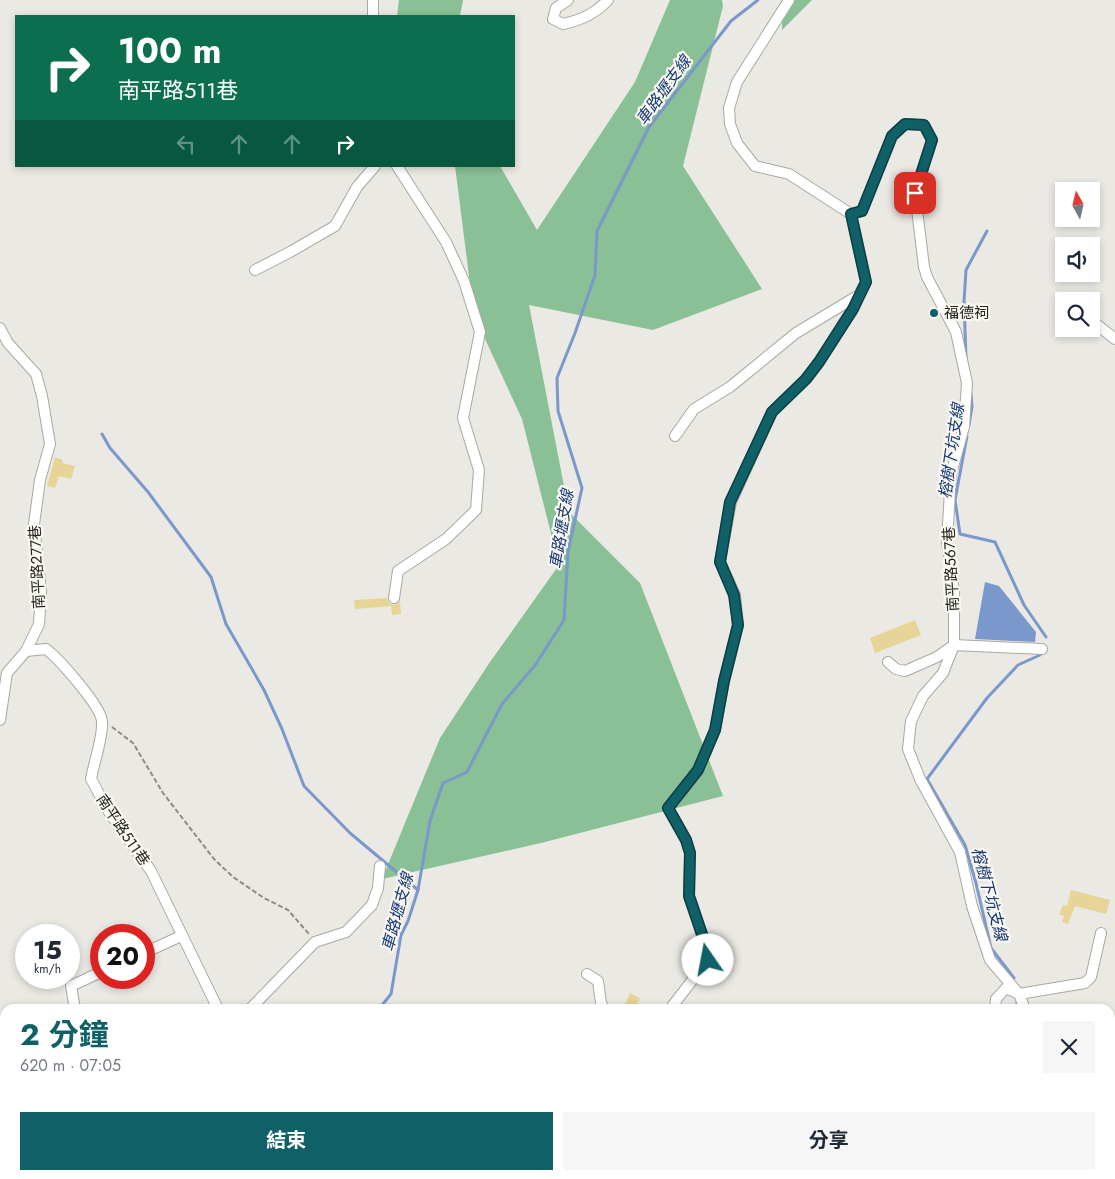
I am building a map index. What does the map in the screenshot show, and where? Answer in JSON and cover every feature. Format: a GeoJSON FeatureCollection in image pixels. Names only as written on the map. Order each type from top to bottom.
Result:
{"type":"FeatureCollection","features":[{"type":"Feature","properties":{"kind":"lane"},"geometry":{"type":"LineString","coordinates":[[373,0],[373,15]]}},
{"type":"Feature","properties":{"kind":"lane"},"geometry":{"type":"LineString","coordinates":[[568,0],[556,8],[553,19],[563,24],[576,21],[598,11],[608,0]]}},
{"type":"Feature","properties":{"kind":"lane"},"geometry":{"type":"LineString","coordinates":[[674,1004],[708,960],[708,952],[689,896],[690,853],[686,840],[668,808],[698,770],[715,730],[724,681],[738,625],[734,595],[720,562],[730,502],[772,412],[806,379],[819,362],[853,309],[866,282],[851,214],[789,174],[755,166],[737,143],[730,124],[729,108],[737,82],[789,0]]}},
{"type":"Feature","properties":{"kind":"lane","name":"南平路567巷"},"geometry":{"type":"LineString","coordinates":[[851,214],[862,211],[892,136],[905,124],[924,125],[932,140],[915,193],[924,267],[927,277],[956,332],[967,383],[964,427],[951,474],[946,542],[954,592],[954,645],[943,673],[923,696],[911,721],[908,749],[920,780],[960,852],[972,906],[990,960],[1019,994],[1023,1004]]}},
{"type":"Feature","properties":{"kind":"lane"},"geometry":{"type":"LineString","coordinates":[[254,270],[335,226],[357,187],[374,167]]}},
{"type":"Feature","properties":{"kind":"lane"},"geometry":{"type":"LineString","coordinates":[[394,598],[398,571],[446,539],[476,510],[480,470],[464,418],[480,332],[464,280],[446,242],[398,167]]}},
{"type":"Feature","properties":{"kind":"lane"},"geometry":{"type":"LineString","coordinates":[[675,436],[694,409],[730,387],[796,333],[859,295]]}},
{"type":"Feature","properties":{"kind":"lane"},"geometry":{"type":"LineString","coordinates":[[1100,327],[1115,339]]}},
{"type":"Feature","properties":{"kind":"lane","name":"南平路277巷"},"geometry":{"type":"LineString","coordinates":[[0,328],[8,342],[36,374],[42,396],[50,444],[40,480],[34,524],[40,592],[39,624],[26,651],[3,671],[0,720]]}},
{"type":"Feature","properties":{"kind":"lane"},"geometry":{"type":"LineString","coordinates":[[888,662],[896,668],[905,671],[936,658],[954,645],[1042,649]]}},
{"type":"Feature","properties":{"kind":"lane"},"geometry":{"type":"LineString","coordinates":[[26,651],[46,649],[56,657],[82,687],[102,720]]}},
{"type":"Feature","properties":{"kind":"lane","name":"南平路511巷"},"geometry":{"type":"LineString","coordinates":[[102,720],[100,740],[91,779],[109,812],[151,871],[215,1004]]}},
{"type":"Feature","properties":{"kind":"lane"},"geometry":{"type":"LineString","coordinates":[[255,1004],[315,942],[346,932],[372,905],[378,888],[380,866]]}},
{"type":"Feature","properties":{"kind":"lane"},"geometry":{"type":"LineString","coordinates":[[995,1004],[996,999],[1006,988],[1019,994],[1085,983],[1091,977],[1101,934]]}},
{"type":"Feature","properties":{"kind":"lane"},"geometry":{"type":"LineString","coordinates":[[155,948],[181,936]]}},
{"type":"Feature","properties":{"kind":"lane"},"geometry":{"type":"LineString","coordinates":[[587,974],[598,981],[602,1004]]}},
{"type":"Feature","properties":{"kind":"lane"},"geometry":{"type":"LineString","coordinates":[[74,1004],[71,986],[90,977]]}},
{"type":"Feature","properties":{"kind":"path"},"geometry":{"type":"LineString","coordinates":[[102,720],[134,743],[163,793],[214,859],[233,877],[264,898],[288,910],[315,942]]}},
{"type":"Feature","properties":{"kind":"green space"},"geometry":{"type":"Polygon","coordinates":[[[399,0],[463,0],[460,15],[397,15],[399,0]]]}},
{"type":"Feature","properties":{"kind":"green space"},"geometry":{"type":"Polygon","coordinates":[[[670,0],[722,0],[723,6],[683,166],[762,289],[653,330],[529,305],[569,512],[640,583],[723,796],[541,843],[382,879],[440,738],[490,662],[559,565],[522,419],[474,315],[455,167],[501,167],[537,230],[635,82],[670,0]]]}},
{"type":"Feature","properties":{"kind":"green space"},"geometry":{"type":"Polygon","coordinates":[[[782,0],[812,0],[782,30],[782,0]]]}},
{"type":"Feature","properties":{"kind":"water"},"geometry":{"type":"Polygon","coordinates":[[[985,582],[999,586],[1036,632],[1035,642],[975,639],[985,582]]]}},
{"type":"Feature","properties":{"kind":"building"},"geometry":{"type":"Polygon","coordinates":[[[55,457],[63,460],[62,463],[75,466],[71,479],[59,476],[55,488],[47,486],[55,457]]]}},
{"type":"Feature","properties":{"kind":"building"},"geometry":{"type":"Polygon","coordinates":[[[387,598],[389,603],[393,605],[400,601],[401,614],[392,615],[391,606],[355,609],[354,600],[387,598]]]}},
{"type":"Feature","properties":{"kind":"building"},"geometry":{"type":"Polygon","coordinates":[[[915,620],[921,635],[875,653],[870,638],[915,620]]]}},
{"type":"Feature","properties":{"kind":"building"},"geometry":{"type":"Polygon","coordinates":[[[1071,890],[1110,900],[1106,914],[1075,906],[1068,924],[1062,922],[1064,916],[1059,914],[1063,905],[1067,906],[1071,890]]]}},
{"type":"Feature","properties":{"kind":"building"},"geometry":{"type":"Polygon","coordinates":[[[630,993],[640,998],[637,1004],[625,1004],[630,993]]]}},
{"type":"Feature","properties":{"kind":"waterway","name":"車路壢支線"},"geometry":{"type":"LineString","coordinates":[[383,1004],[391,994],[401,935],[408,921],[418,890],[430,821],[443,783],[467,772],[502,704],[536,664],[564,620],[568,552],[582,488],[558,411],[557,378],[595,275],[597,231],[649,127],[731,21],[758,0]]}},
{"type":"Feature","properties":{"kind":"waterway","name":"榕樹下坑支線"},"geometry":{"type":"LineString","coordinates":[[966,358],[964,302],[966,270],[987,231]]}},
{"type":"Feature","properties":{"kind":"waterway","name":"榕樹下坑支線"},"geometry":{"type":"LineString","coordinates":[[969,425],[972,406],[971,394]]}},
{"type":"Feature","properties":{"kind":"waterway"},"geometry":{"type":"LineString","coordinates":[[102,434],[110,448],[148,492],[211,577],[226,624],[264,690],[282,729],[304,786],[350,833],[418,890]]}},
{"type":"Feature","properties":{"kind":"waterway","name":"榕樹下坑支線"},"geometry":{"type":"LineString","coordinates":[[967,436],[955,500],[960,534],[995,542],[1024,605],[1046,637]]}},
{"type":"Feature","properties":{"kind":"waterway","name":"榕樹下坑支線"},"geometry":{"type":"LineString","coordinates":[[1014,978],[991,948],[965,845],[927,779],[987,698],[1018,665],[1040,655]]}},
{"type":"Feature","properties":{"kind":"place","name":"福德祠"},"geometry":{"type":"Point","coordinates":[934,313]}},
{"type":"Feature","properties":{"kind":"route"},"geometry":{"type":"LineString","coordinates":[[708,960],[708,952],[689,896],[690,853],[686,840],[668,808],[698,770],[715,730],[724,681],[738,625],[734,595],[720,562],[730,502],[772,412],[806,379],[819,362],[853,309],[866,282],[851,214],[862,211],[892,136],[905,124],[924,125],[932,140],[915,193]]}}]}
